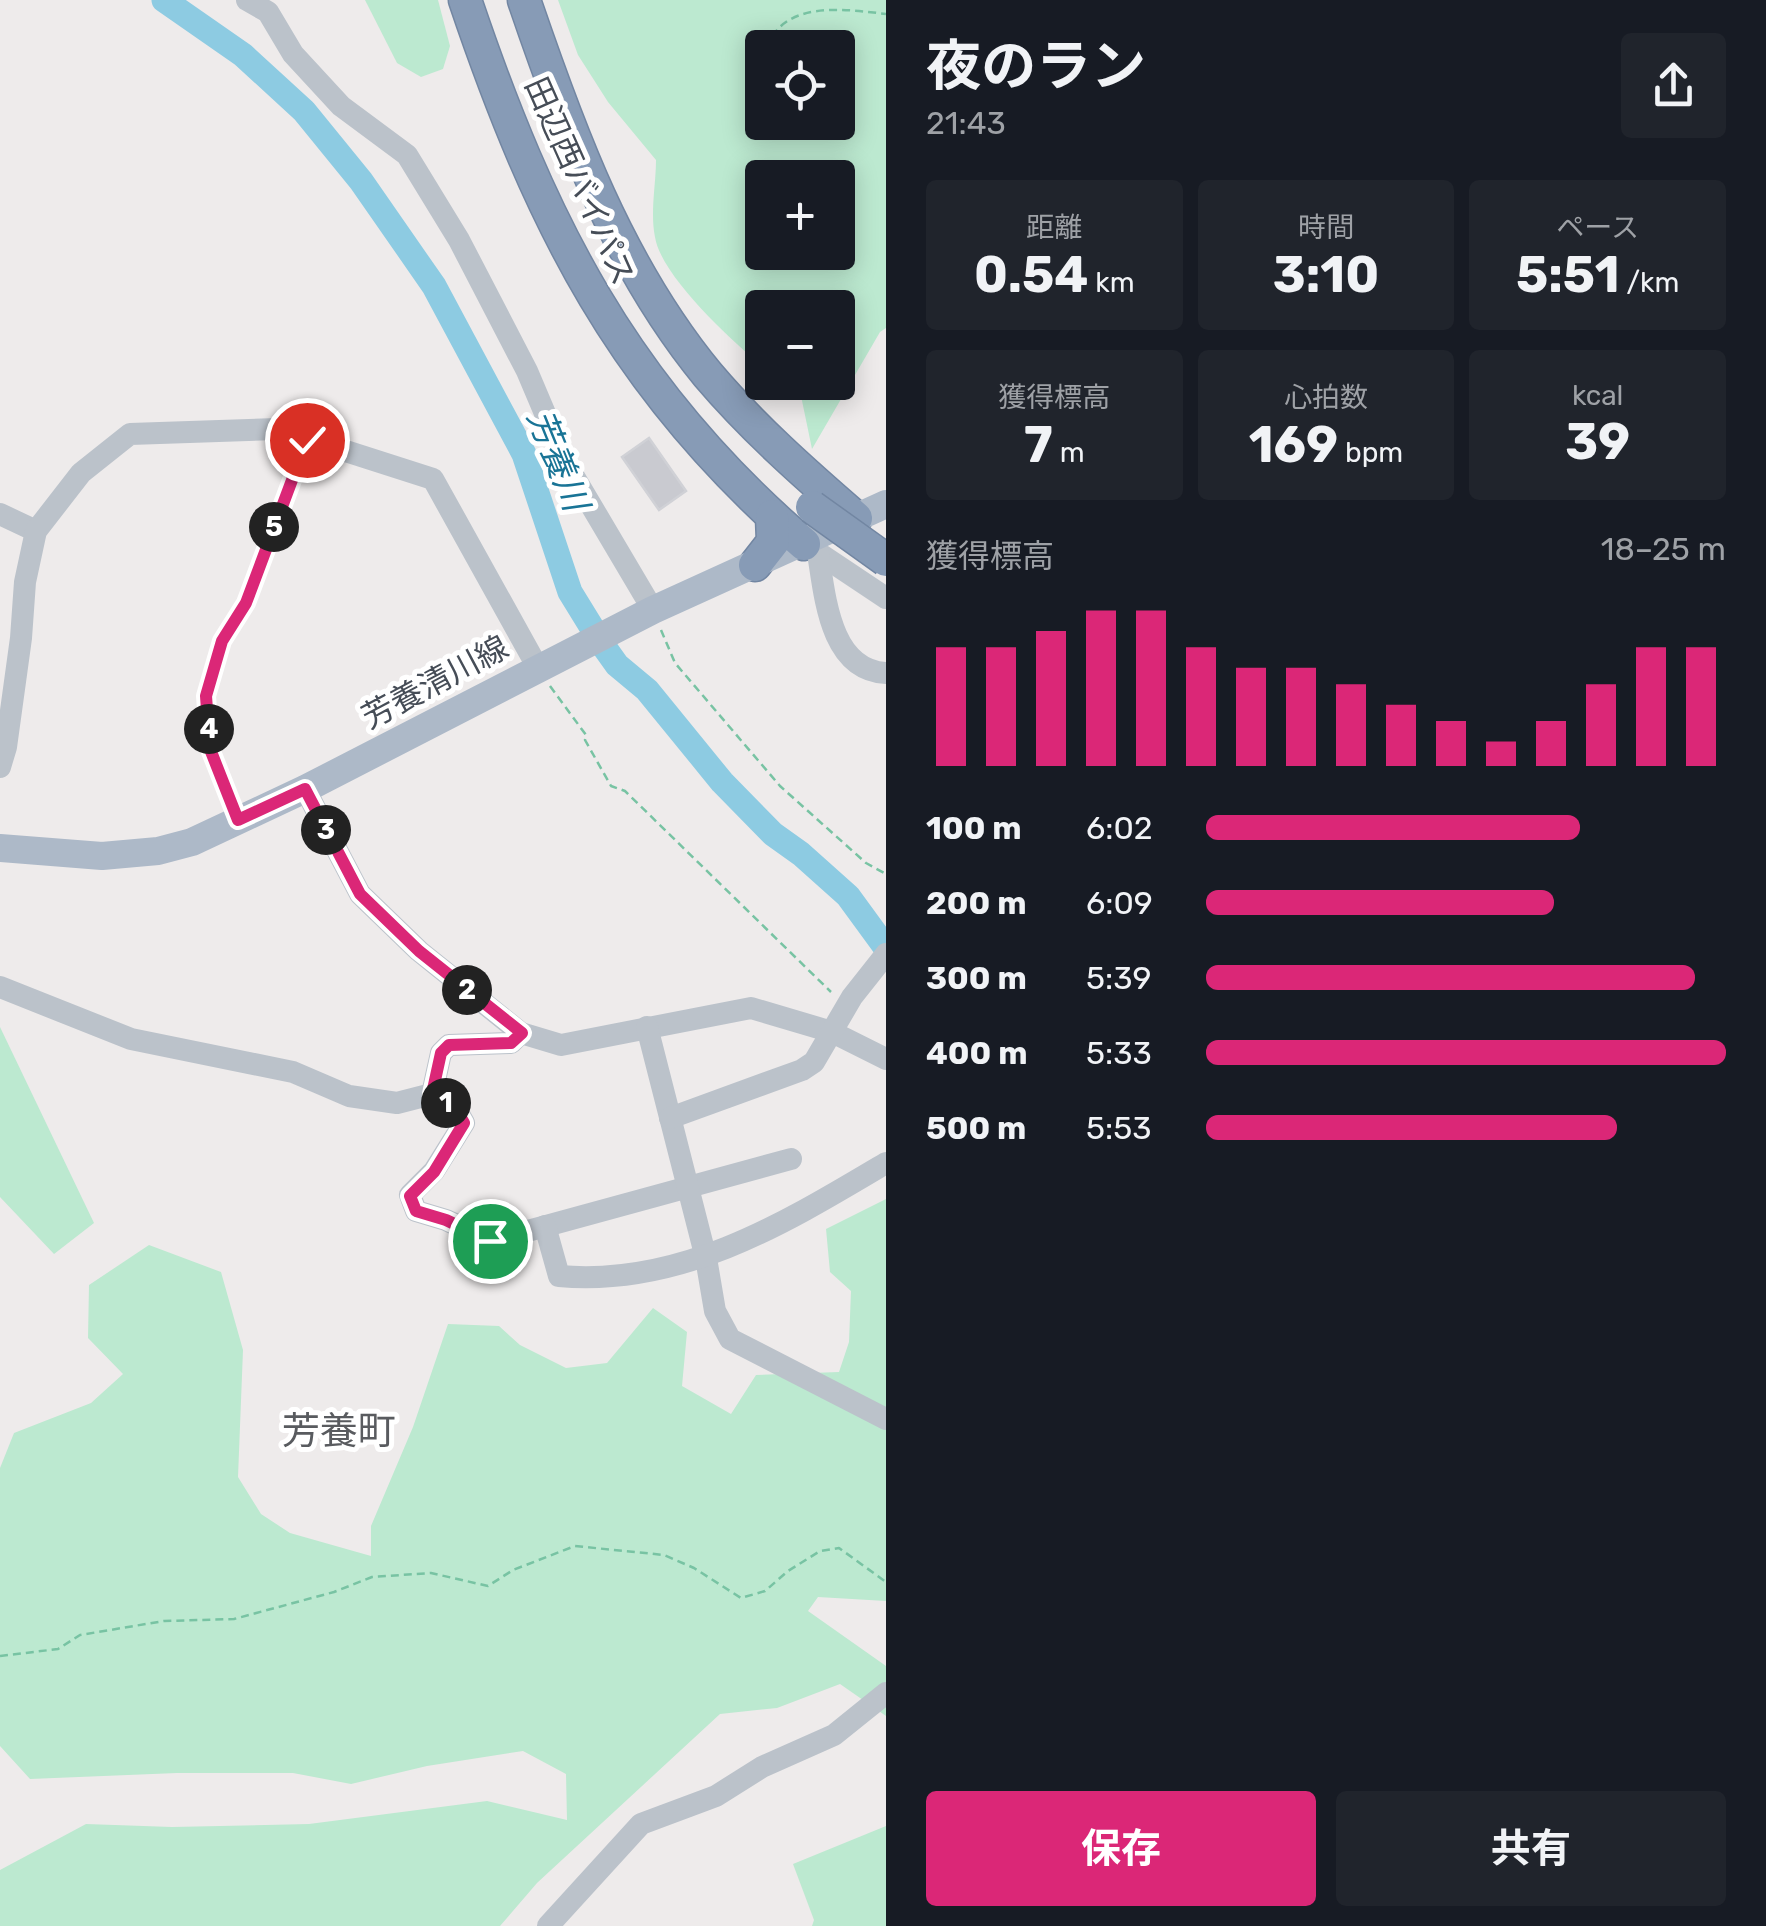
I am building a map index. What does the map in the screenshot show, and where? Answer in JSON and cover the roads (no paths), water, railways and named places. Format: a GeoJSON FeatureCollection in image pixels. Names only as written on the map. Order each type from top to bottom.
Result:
{"type":"FeatureCollection","features":[{"type":"Feature","properties":{"kind":"highway"},"geometry":{"type":"LineString","coordinates":[[465,0],[524,158],[599,307],[662,399],[729,476],[811,548]]}},
{"type":"Feature","properties":{"kind":"highway","name":"田辺西バイパス"},"geometry":{"type":"LineString","coordinates":[[504,0],[560,150],[586,210],[631,295],[690,380],[770,469],[812,506],[886,560]]}},
{"type":"Feature","properties":{"kind":"highway"},"geometry":{"type":"LineString","coordinates":[[524,0],[593,185],[650,293],[706,372],[786,458],[871,511]]}},
{"type":"Feature","properties":{"kind":"highway"},"geometry":{"type":"LineString","coordinates":[[755,565],[773,542],[772,516]]}},
{"type":"Feature","properties":{"kind":"main road","name":"芳養清川線"},"geometry":{"type":"LineString","coordinates":[[0,848],[102,856],[158,851],[192,842],[305,789],[648,613],[755,565],[811,548],[871,511]]}},
{"type":"Feature","properties":{"kind":"street"},"geometry":{"type":"LineString","coordinates":[[247,0],[268,12],[293,54],[341,106],[407,155],[459,240],[527,371],[566,463],[648,613]]}},
{"type":"Feature","properties":{"kind":"street"},"geometry":{"type":"LineString","coordinates":[[0,767],[21,638],[25,582],[36,531],[80,473],[130,434],[277,430],[433,479],[544,665]]}},
{"type":"Feature","properties":{"kind":"street"},"geometry":{"type":"LineString","coordinates":[[871,511],[886,543]]}},
{"type":"Feature","properties":{"kind":"street"},"geometry":{"type":"LineString","coordinates":[[0,514],[36,531]]}},
{"type":"Feature","properties":{"kind":"street"},"geometry":{"type":"LineString","coordinates":[[811,548],[884,592]]}},
{"type":"Feature","properties":{"kind":"street"},"geometry":{"type":"LineString","coordinates":[[811,548],[831,622],[850,659],[868,672],[886,673]]}},
{"type":"Feature","properties":{"kind":"street"},"geometry":{"type":"LineString","coordinates":[[305,789],[360,894],[419,951],[522,1033],[562,1045],[751,1008],[832,1032],[886,1059]]}},
{"type":"Feature","properties":{"kind":"street"},"geometry":{"type":"LineString","coordinates":[[670,1118],[802,1070],[814,1062],[849,1002],[886,954]]}},
{"type":"Feature","properties":{"kind":"street"},"geometry":{"type":"LineString","coordinates":[[0,987],[130,1038],[292,1072],[349,1096],[397,1103],[432,1094],[456,1109],[464,1123],[434,1172],[410,1196],[416,1211],[490,1241],[791,1158]]}},
{"type":"Feature","properties":{"kind":"street"},"geometry":{"type":"LineString","coordinates":[[647,1027],[706,1258],[715,1311],[730,1338],[886,1418]]}},
{"type":"Feature","properties":{"kind":"street"},"geometry":{"type":"LineString","coordinates":[[432,1094],[441,1053],[449,1045],[511,1043],[522,1033]]}},
{"type":"Feature","properties":{"kind":"street"},"geometry":{"type":"LineString","coordinates":[[546,1226],[559,1276],[622,1277],[706,1258],[796,1217],[886,1163]]}},
{"type":"Feature","properties":{"kind":"street"},"geometry":{"type":"LineString","coordinates":[[548,1926],[641,1824],[716,1796],[762,1766],[834,1736],[886,1692]]}},
{"type":"Feature","properties":{"kind":"waterway","name":"芳養川"},"geometry":{"type":"LineString","coordinates":[[164,0],[243,55],[304,111],[361,181],[434,286],[524,454],[570,592],[602,644],[617,665],[647,690],[722,782],[773,834],[848,896],[886,948]]}},
{"type":"Feature","properties":{"kind":"district","name":"芳養町"},"geometry":{"type":"Point","coordinates":[339,1431]}}]}
